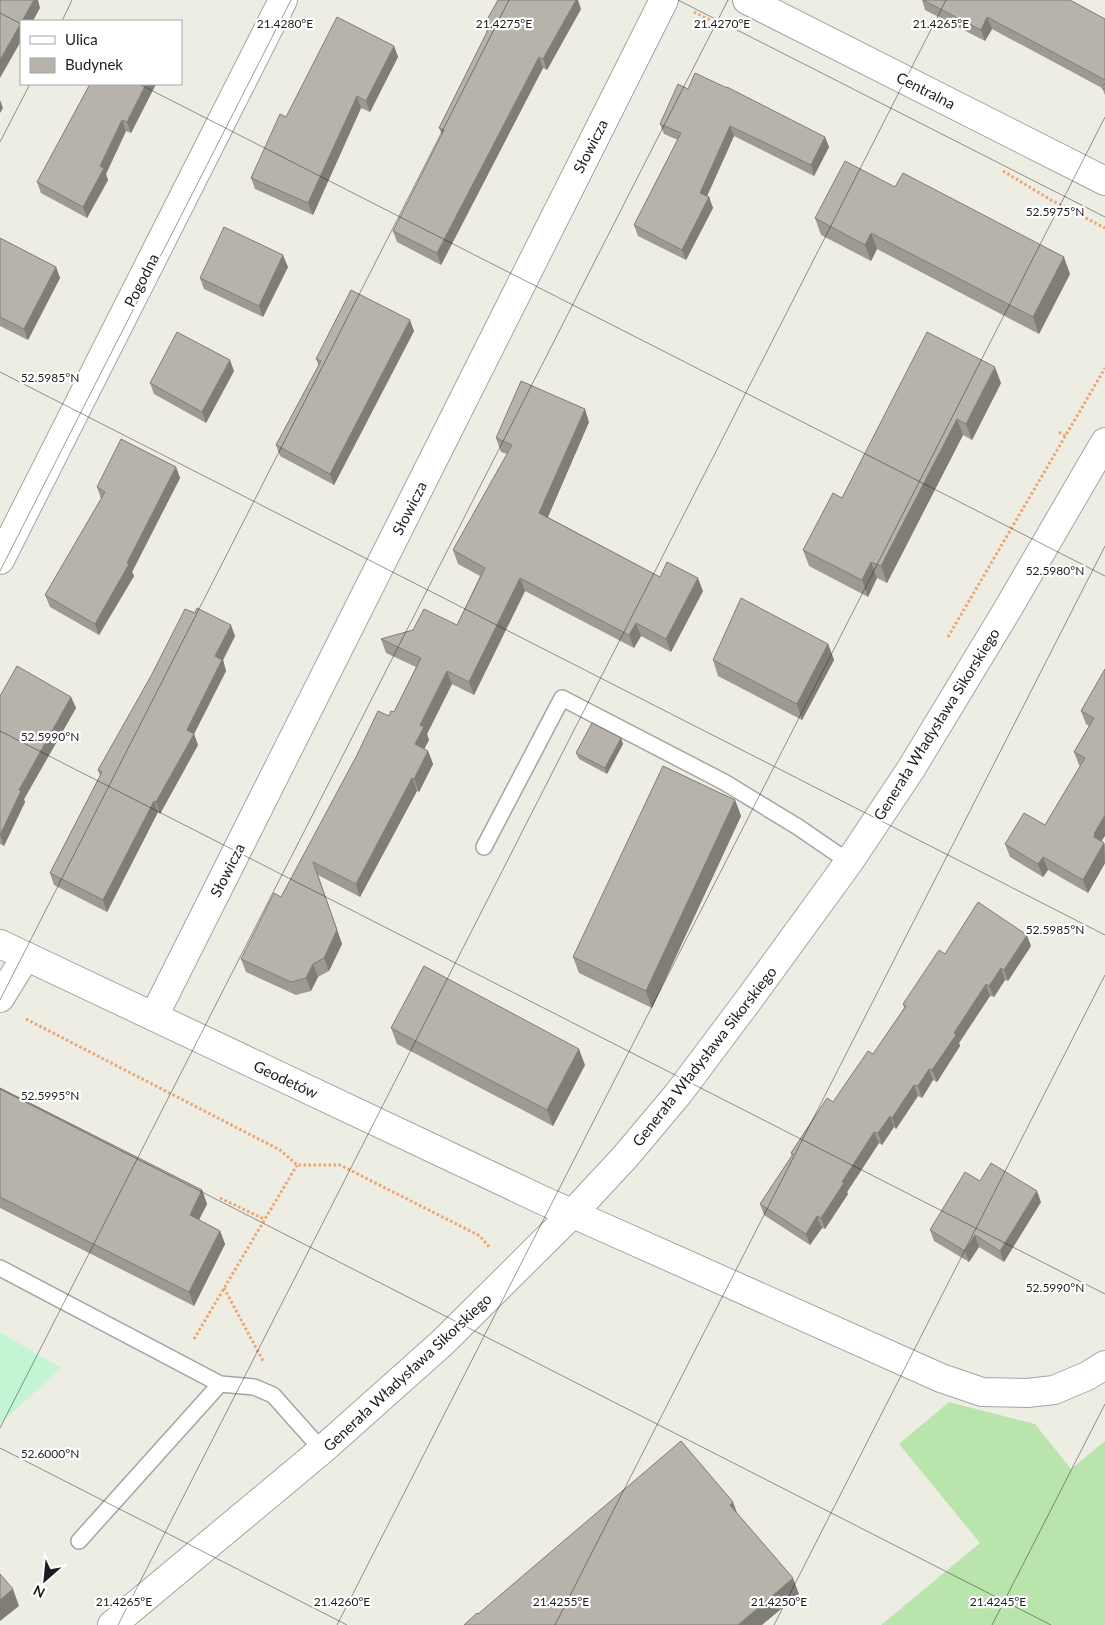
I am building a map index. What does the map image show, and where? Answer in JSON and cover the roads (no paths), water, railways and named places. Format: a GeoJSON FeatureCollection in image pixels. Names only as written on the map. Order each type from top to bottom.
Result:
{"type":"FeatureCollection","features":[{"type":"Feature","properties":{"kind":"street","name":"Pogodna"},"geometry":{"type":"LineString","coordinates":[[0,560],[282,0]]}},
{"type":"Feature","properties":{"kind":"street","name":"Słowicza"},"geometry":{"type":"LineString","coordinates":[[154,1016],[664,0]]}},
{"type":"Feature","properties":{"kind":"street","name":"Centralna"},"geometry":{"type":"LineString","coordinates":[[747,0],[1105,181]]}},
{"type":"Feature","properties":{"kind":"street","name":"Generała Władysława Sikorskiego"},"geometry":{"type":"LineString","coordinates":[[112,1625],[322,1450],[442,1343],[572,1214],[625,1157],[678,1094],[748,1002],[849,862],[911,769],[1006,612],[1105,442]]}},
{"type":"Feature","properties":{"kind":"street","name":"Geodetów"},"geometry":{"type":"LineString","coordinates":[[0,944],[572,1214],[941,1378],[982,1392],[1027,1393],[1054,1390],[1087,1376],[1105,1365]]}},
{"type":"Feature","properties":{"kind":"street"},"geometry":{"type":"LineString","coordinates":[[9,1006],[26,956]]}},
{"type":"Feature","properties":{"kind":"lane"},"geometry":{"type":"LineString","coordinates":[[484,847],[562,698],[724,782],[798,827],[849,862]]}},
{"type":"Feature","properties":{"kind":"lane"},"geometry":{"type":"LineString","coordinates":[[0,1268],[220,1384],[254,1387],[273,1395],[322,1450]]}},
{"type":"Feature","properties":{"kind":"lane"},"geometry":{"type":"LineString","coordinates":[[79,1541],[220,1384]]}}]}
